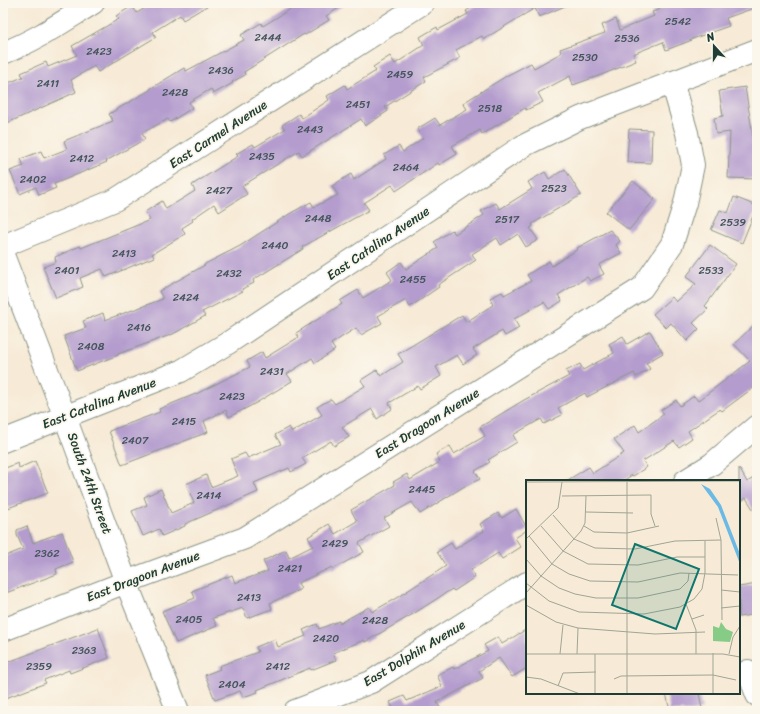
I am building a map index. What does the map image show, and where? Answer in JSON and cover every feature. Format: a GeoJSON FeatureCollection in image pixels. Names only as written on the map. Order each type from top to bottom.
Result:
{"type":"FeatureCollection","features":[{"type":"Feature","properties":{"kind":"street"},"geometry":{"type":"LineString","coordinates":[[3,53],[18,47],[66,20],[92,3]]}},
{"type":"Feature","properties":{"kind":"street","name":"East Carmel Avenue"},"geometry":{"type":"LineString","coordinates":[[3,246],[115,200],[423,3]]}},
{"type":"Feature","properties":{"kind":"street","name":"East Catalina Avenue"},"geometry":{"type":"LineString","coordinates":[[3,441],[181,371],[228,343],[523,146],[580,118],[757,50]]}},
{"type":"Feature","properties":{"kind":"street","name":"East Dragoon Avenue"},"geometry":{"type":"LineString","coordinates":[[3,630],[245,538],[642,288],[672,244],[685,203],[693,165],[687,132],[672,82]]}},
{"type":"Feature","properties":{"kind":"street","name":"South 24th Street"},"geometry":{"type":"LineString","coordinates":[[3,255],[126,582],[178,711]]}},
{"type":"Feature","properties":{"kind":"street"},"geometry":{"type":"LineString","coordinates":[[687,480],[712,464],[757,426]]}},
{"type":"Feature","properties":{"kind":"street","name":"East Dolphin Avenue"},"geometry":{"type":"LineString","coordinates":[[294,711],[371,682],[526,583]]}},
{"type":"Feature","properties":{"kind":"street"},"geometry":{"type":"LineString","coordinates":[[748,671],[757,695]]}},
{"type":"Feature","properties":{"kind":"building"},"geometry":{"type":"Polygon","coordinates":[[[153,3],[212,3],[183,20],[180,15],[153,32],[156,37],[98,72],[94,66],[71,80],[76,92],[3,125],[3,85],[23,77],[21,73],[46,62],[48,67],[77,55],[72,46],[119,19],[116,16],[132,6],[137,13],[153,3]]]}},
{"type":"Feature","properties":{"kind":"building"},"geometry":{"type":"Polygon","coordinates":[[[300,3],[347,3],[326,16],[329,20],[244,72],[245,75],[232,82],[233,83],[213,94],[211,89],[189,102],[192,108],[170,122],[168,119],[142,133],[145,139],[106,161],[107,162],[54,184],[56,188],[39,195],[36,187],[20,194],[10,171],[24,166],[21,159],[41,151],[44,158],[67,149],[64,141],[113,121],[109,114],[184,68],[186,71],[244,40],[241,35],[261,23],[263,26],[300,3]]]}},
{"type":"Feature","properties":{"kind":"building"},"geometry":{"type":"Polygon","coordinates":[[[479,3],[572,3],[539,17],[535,8],[484,39],[482,36],[456,50],[460,58],[424,77],[426,81],[385,107],[388,111],[365,126],[361,119],[302,156],[299,151],[242,186],[247,194],[219,212],[214,204],[182,228],[185,234],[152,254],[154,257],[106,277],[102,269],[80,278],[83,287],[56,298],[43,267],[56,262],[55,257],[150,220],[145,212],[162,201],[166,209],[195,191],[192,185],[238,156],[236,154],[253,144],[255,147],[285,129],[282,125],[299,114],[302,118],[329,100],[327,96],[345,85],[347,89],[376,71],[373,67],[390,56],[395,64],[424,45],[420,37],[437,27],[438,30],[468,14],[466,11],[479,3]]]}},
{"type":"Feature","properties":{"kind":"building"},"geometry":{"type":"Polygon","coordinates":[[[679,3],[757,3],[757,7],[726,18],[729,26],[666,50],[663,42],[633,54],[636,61],[573,85],[570,76],[538,93],[543,102],[526,110],[525,108],[482,134],[480,130],[452,146],[457,154],[439,165],[438,163],[396,191],[392,185],[364,203],[369,210],[302,247],[303,249],[253,280],[254,283],[242,289],[243,291],[202,312],[205,316],[173,334],[77,371],[64,336],[86,328],[83,321],[103,313],[105,320],[163,299],[159,291],[205,264],[240,246],[311,202],[314,207],[338,195],[332,186],[351,174],[354,180],[386,159],[384,155],[399,146],[403,152],[423,138],[417,129],[435,118],[440,125],[467,109],[463,103],[508,75],[531,63],[534,68],[561,53],[560,49],[605,33],[602,25],[616,19],[620,30],[654,16],[652,12],[679,3]]]}},
{"type":"Feature","properties":{"kind":"building"},"geometry":{"type":"Polygon","coordinates":[[[745,87],[754,142],[756,142],[755,162],[757,162],[757,179],[728,178],[730,132],[716,134],[714,118],[723,116],[719,91],[745,87]]]}},
{"type":"Feature","properties":{"kind":"building"},"geometry":{"type":"Polygon","coordinates":[[[629,129],[652,130],[651,163],[627,162],[629,129]]]}},
{"type":"Feature","properties":{"kind":"building"},"geometry":{"type":"Polygon","coordinates":[[[565,169],[581,195],[532,224],[533,226],[530,228],[538,240],[526,247],[518,234],[501,245],[497,238],[472,254],[476,260],[438,285],[439,287],[410,307],[406,300],[378,316],[382,323],[361,335],[356,328],[331,344],[335,350],[315,363],[312,358],[287,374],[292,381],[256,403],[229,417],[226,410],[204,421],[208,432],[122,465],[109,431],[160,412],[159,409],[198,393],[250,367],[247,361],[262,352],[265,358],[299,337],[296,333],[342,304],[340,301],[358,290],[363,298],[392,280],[387,272],[401,262],[406,269],[438,248],[434,242],[452,230],[455,234],[484,215],[481,211],[496,203],[500,209],[532,189],[528,182],[545,172],[549,179],[565,169]]]}},
{"type":"Feature","properties":{"kind":"building"},"geometry":{"type":"Polygon","coordinates":[[[633,181],[655,199],[629,230],[606,212],[633,181]]]}},
{"type":"Feature","properties":{"kind":"building"},"geometry":{"type":"Polygon","coordinates":[[[734,197],[757,206],[742,243],[711,230],[720,210],[728,213],[734,197]]]}},
{"type":"Feature","properties":{"kind":"building"},"geometry":{"type":"Polygon","coordinates":[[[610,230],[620,241],[616,245],[621,253],[599,265],[604,274],[590,281],[587,277],[558,295],[562,301],[549,309],[544,302],[514,319],[519,328],[505,336],[502,331],[473,349],[477,355],[463,364],[457,355],[436,367],[441,376],[420,389],[418,386],[389,403],[392,409],[377,419],[372,409],[342,427],[349,437],[334,446],[331,441],[302,458],[306,464],[291,472],[289,468],[254,483],[258,492],[185,524],[185,526],[162,536],[159,529],[143,536],[132,511],[147,505],[144,497],[161,489],[171,513],[194,503],[186,484],[206,475],[211,487],[238,476],[231,459],[245,453],[248,458],[281,444],[275,435],[289,427],[292,432],[322,415],[317,407],[331,399],[335,404],[365,386],[361,380],[377,370],[381,376],[403,362],[398,354],[462,315],[466,322],[493,305],[490,298],[502,292],[504,295],[531,281],[527,275],[549,261],[552,266],[578,249],[577,248],[610,230]]]}},
{"type":"Feature","properties":{"kind":"building"},"geometry":{"type":"Polygon","coordinates":[[[710,245],[736,264],[705,306],[708,309],[693,323],[699,329],[687,341],[671,323],[666,328],[653,314],[672,297],[676,302],[696,284],[686,277],[710,245]]]}},
{"type":"Feature","properties":{"kind":"building"},"geometry":{"type":"Polygon","coordinates":[[[757,322],[757,385],[722,411],[720,409],[688,431],[692,438],[679,447],[674,441],[643,461],[647,467],[633,476],[632,475],[624,480],[568,480],[589,467],[593,473],[624,453],[614,439],[635,425],[639,432],[664,414],[661,410],[676,400],[680,406],[694,396],[698,401],[750,361],[734,344],[757,322]]]}},
{"type":"Feature","properties":{"kind":"building"},"geometry":{"type":"Polygon","coordinates":[[[650,331],[663,353],[646,363],[650,369],[636,377],[634,373],[587,397],[585,393],[558,408],[562,415],[544,424],[541,419],[513,435],[517,442],[488,460],[490,462],[475,471],[480,479],[463,487],[420,514],[412,502],[384,518],[389,526],[359,543],[364,552],[333,569],[332,567],[298,583],[301,589],[270,603],[272,609],[247,618],[243,608],[213,618],[217,626],[176,643],[162,611],[195,598],[192,591],[232,575],[235,583],[268,571],[263,561],[286,550],[289,558],[313,546],[308,537],[329,524],[335,534],[357,521],[351,510],[395,485],[393,482],[407,474],[410,480],[440,462],[436,454],[450,446],[454,454],[485,436],[480,427],[524,400],[569,376],[566,371],[580,364],[583,370],[614,353],[609,344],[623,336],[627,344],[650,331]]]}},
{"type":"Feature","properties":{"kind":"building"},"geometry":{"type":"Polygon","coordinates":[[[35,461],[48,493],[8,508],[3,497],[3,469],[18,463],[19,468],[35,461]]]}},
{"type":"Feature","properties":{"kind":"building"},"geometry":{"type":"Polygon","coordinates":[[[739,468],[747,482],[757,476],[757,515],[746,498],[740,502],[739,468]]]}},
{"type":"Feature","properties":{"kind":"building"},"geometry":{"type":"Polygon","coordinates":[[[516,509],[526,526],[526,531],[515,538],[521,547],[502,559],[498,553],[471,570],[475,577],[454,591],[452,589],[365,642],[364,640],[333,653],[336,660],[311,670],[310,668],[257,690],[258,692],[243,697],[240,691],[215,700],[205,675],[220,669],[219,666],[258,652],[256,647],[275,639],[278,647],[306,636],[303,630],[317,624],[319,629],[339,621],[340,623],[369,607],[372,612],[446,566],[437,552],[451,543],[455,549],[484,531],[480,524],[498,513],[502,518],[516,509]]]}},
{"type":"Feature","properties":{"kind":"building"},"geometry":{"type":"Polygon","coordinates":[[[27,526],[33,543],[62,532],[73,562],[56,569],[57,574],[3,594],[3,557],[23,549],[17,535],[17,530],[27,526]]]}},
{"type":"Feature","properties":{"kind":"building"},"geometry":{"type":"Polygon","coordinates":[[[757,584],[757,614],[740,617],[740,587],[757,584]]]}},
{"type":"Feature","properties":{"kind":"building"},"geometry":{"type":"Polygon","coordinates":[[[98,628],[109,658],[70,673],[69,670],[44,680],[46,683],[3,699],[3,664],[98,628]]]}},
{"type":"Feature","properties":{"kind":"building"},"geometry":{"type":"Polygon","coordinates":[[[526,630],[526,669],[512,677],[499,658],[479,671],[483,678],[437,702],[441,711],[385,711],[393,708],[390,702],[404,696],[407,701],[442,686],[437,675],[453,667],[454,669],[488,651],[484,645],[498,637],[502,644],[526,630]]]}},
{"type":"Feature","properties":{"kind":"building"},"geometry":{"type":"Polygon","coordinates":[[[666,694],[699,694],[702,709],[693,711],[670,711],[666,694]]]}}]}
